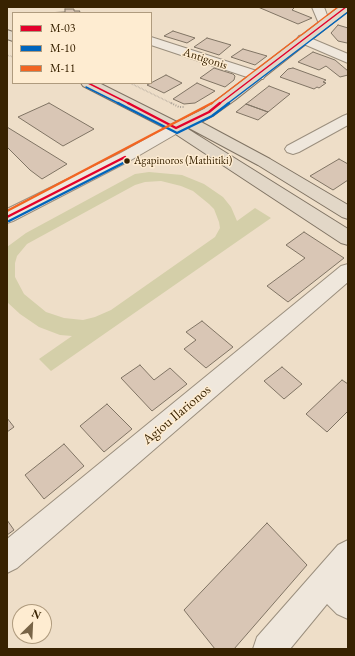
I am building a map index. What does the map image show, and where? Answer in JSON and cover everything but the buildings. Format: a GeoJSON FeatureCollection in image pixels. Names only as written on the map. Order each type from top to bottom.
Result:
{"type":"FeatureCollection","features":[{"type":"Feature","properties":{"kind":"main road"},"geometry":{"type":"LineString","coordinates":[[185,119],[208,112],[258,76],[302,39],[346,8]]}},
{"type":"Feature","properties":{"kind":"main road"},"geometry":{"type":"LineString","coordinates":[[91,84],[185,119],[348,238]]}},
{"type":"Feature","properties":{"kind":"main road"},"geometry":{"type":"LineString","coordinates":[[117,84],[264,162],[348,213]]}},
{"type":"Feature","properties":{"kind":"street"},"geometry":{"type":"LineString","coordinates":[[318,7],[324,23]]}},
{"type":"Feature","properties":{"kind":"street"},"geometry":{"type":"LineString","coordinates":[[302,39],[348,59]]}},
{"type":"Feature","properties":{"kind":"street","name":"Antigonis"},"geometry":{"type":"LineString","coordinates":[[152,41],[258,76]]}},
{"type":"Feature","properties":{"kind":"street"},"geometry":{"type":"LineString","coordinates":[[7,217],[119,160],[185,119]]}},
{"type":"Feature","properties":{"kind":"street"},"geometry":{"type":"LineString","coordinates":[[293,149],[348,119]]}},
{"type":"Feature","properties":{"kind":"street","name":"Agiou Ilarionos"},"geometry":{"type":"LineString","coordinates":[[7,558],[348,272]]}},
{"type":"Feature","properties":{"kind":"street"},"geometry":{"type":"LineString","coordinates":[[269,649],[348,555]]}},
{"type":"Feature","properties":{"kind":"street"},"geometry":{"type":"LineString","coordinates":[[326,581],[348,603]]}},
{"type":"Feature","properties":{"kind":"path"},"geometry":{"type":"LineString","coordinates":[[132,84],[179,107],[185,119]]}},
{"type":"Feature","properties":{"kind":"shaded area"},"geometry":{"type":"Polygon","coordinates":[[[149,172],[182,175],[204,184],[223,197],[231,207],[237,221],[255,208],[271,218],[51,371],[39,359],[72,336],[60,335],[39,327],[20,314],[7,302],[7,247],[26,233],[135,174],[149,172]],[[161,181],[145,182],[135,185],[27,244],[17,256],[15,263],[15,277],[24,294],[46,312],[64,318],[83,320],[95,317],[111,310],[215,237],[220,228],[214,209],[193,191],[161,181]]]}},
{"type":"Feature","properties":{"kind":"transit line","name":"M-11"},"geometry":{"type":"LineString","coordinates":[[7,211],[206,108],[338,7]]}},
{"type":"Feature","properties":{"kind":"transit line","name":"M-03"},"geometry":{"type":"LineString","coordinates":[[90,84],[176,128],[209,112],[346,7]]}},
{"type":"Feature","properties":{"kind":"transit line","name":"M-10"},"geometry":{"type":"LineString","coordinates":[[86,87],[177,133],[212,116],[348,12]]}},
{"type":"Feature","properties":{"kind":"transit line","name":"M-03"},"geometry":{"type":"LineString","coordinates":[[7,217],[125,157]]}},
{"type":"Feature","properties":{"kind":"transit line","name":"M-10"},"geometry":{"type":"LineString","coordinates":[[9,221],[127,161]]}},
{"type":"Feature","properties":{"kind":"place","name":"Agapinoros (Mathitiki)"},"geometry":{"type":"Point","coordinates":[127,161]}}]}
